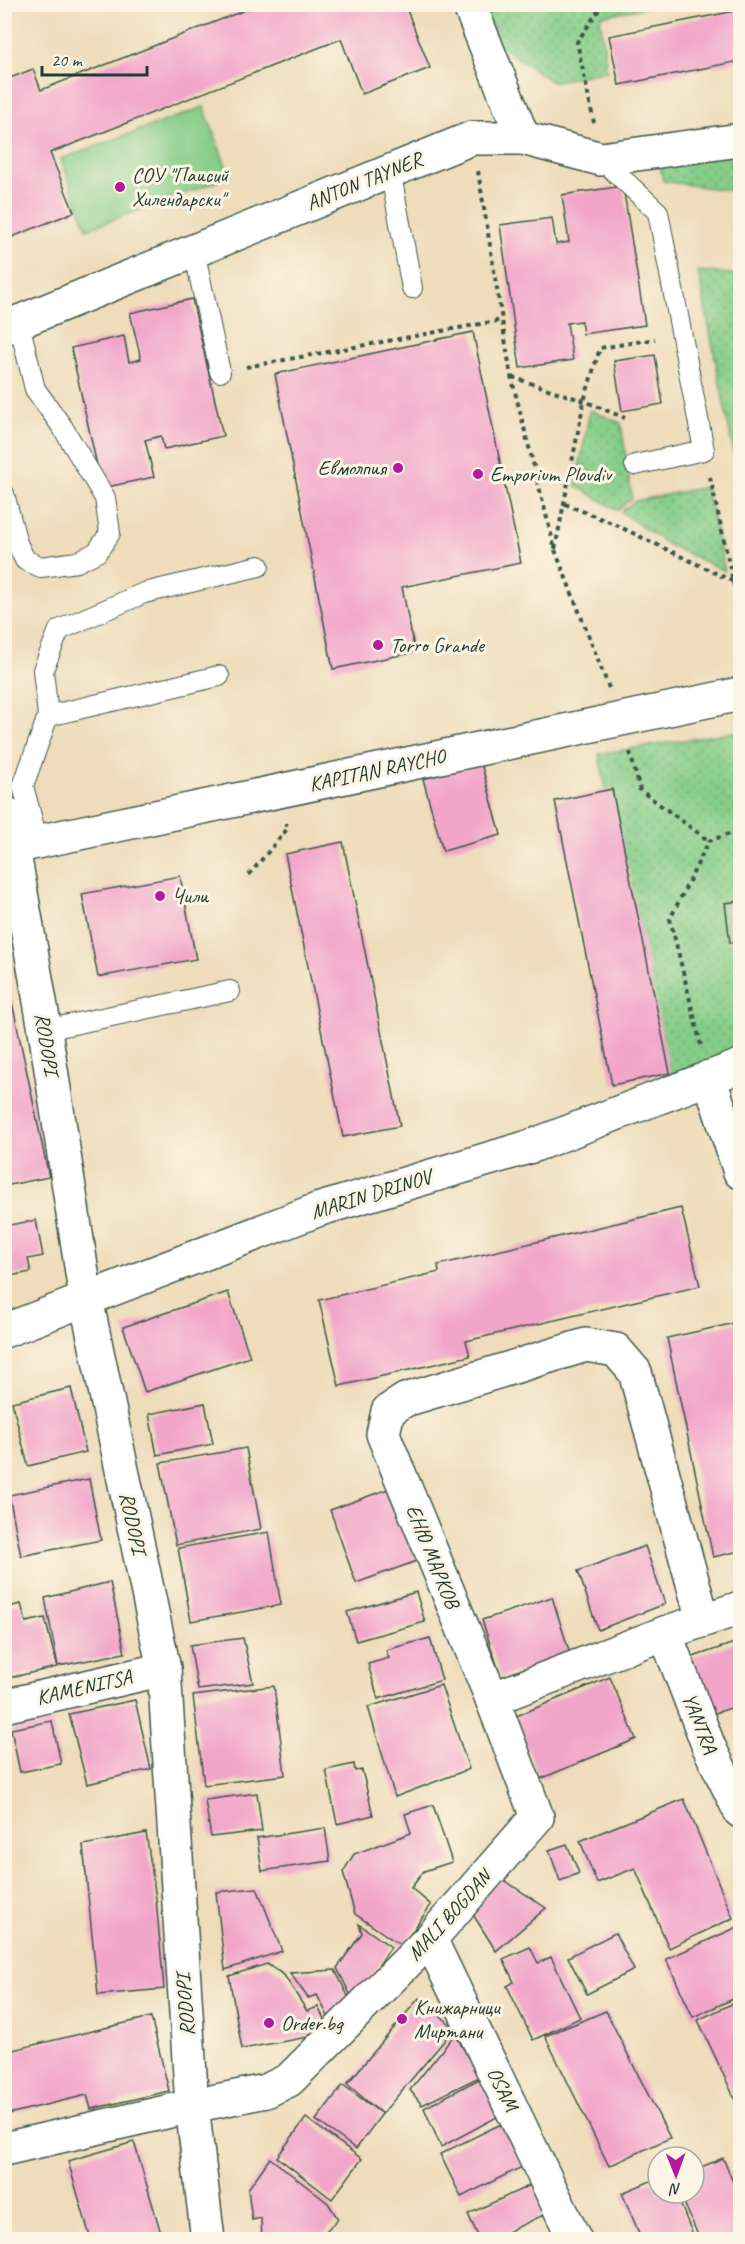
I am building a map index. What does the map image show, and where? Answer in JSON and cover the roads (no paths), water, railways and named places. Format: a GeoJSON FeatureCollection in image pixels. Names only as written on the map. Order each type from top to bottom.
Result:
{"type":"FeatureCollection","features":[{"type":"Feature","properties":{"kind":"street"},"geometry":{"type":"LineString","coordinates":[[469,4],[524,138]]}},
{"type":"Feature","properties":{"kind":"street","name":"ANTON TAYNER"},"geometry":{"type":"LineString","coordinates":[[12,326],[472,138],[524,138],[601,159],[741,140]]}},
{"type":"Feature","properties":{"kind":"street","name":"KAPITAN RAYCHO"},"geometry":{"type":"LineString","coordinates":[[19,846],[741,694]]}},
{"type":"Feature","properties":{"kind":"street","name":"RODOPI"},"geometry":{"type":"LineString","coordinates":[[4,812],[19,846],[86,1299],[164,1668],[192,2106],[208,2240]]}},
{"type":"Feature","properties":{"kind":"street","name":"MARIN DRINOV"},"geometry":{"type":"LineString","coordinates":[[4,1330],[317,1210],[532,1146],[741,1066]]}},
{"type":"Feature","properties":{"kind":"street"},"geometry":{"type":"LineString","coordinates":[[709,1077],[741,1172]]}},
{"type":"Feature","properties":{"kind":"street","name":"ЕНЮ МАРКОВ"},"geometry":{"type":"LineString","coordinates":[[492,1699],[383,1434],[388,1411],[405,1400],[585,1345],[616,1350],[635,1372],[703,1620]]}},
{"type":"Feature","properties":{"kind":"street"},"geometry":{"type":"LineString","coordinates":[[492,1699],[665,1633],[741,1608]]}},
{"type":"Feature","properties":{"kind":"street","name":"YANTRA"},"geometry":{"type":"LineString","coordinates":[[665,1633],[709,1747],[741,1811]]}},
{"type":"Feature","properties":{"kind":"street","name":"KAMENITSA"},"geometry":{"type":"LineString","coordinates":[[4,1706],[164,1668]]}},
{"type":"Feature","properties":{"kind":"street","name":"MALI BOGDAN"},"geometry":{"type":"LineString","coordinates":[[4,2149],[266,2091],[289,2080],[430,1939],[537,1817],[492,1699]]}},
{"type":"Feature","properties":{"kind":"street","name":"OSAM"},"geometry":{"type":"LineString","coordinates":[[430,1939],[575,2240]]}},
{"type":"Feature","properties":{"kind":"lane"},"geometry":{"type":"LineString","coordinates":[[601,159],[658,212],[704,450],[635,465]]}},
{"type":"Feature","properties":{"kind":"lane"},"geometry":{"type":"LineString","coordinates":[[390,170],[412,288]]}},
{"type":"Feature","properties":{"kind":"lane"},"geometry":{"type":"LineString","coordinates":[[194,250],[220,372]]}},
{"type":"Feature","properties":{"kind":"lane"},"geometry":{"type":"LineString","coordinates":[[4,494],[17,543],[25,560],[41,567],[77,562],[98,552],[110,533],[105,498],[63,428],[35,389],[12,326]]}},
{"type":"Feature","properties":{"kind":"lane"},"geometry":{"type":"LineString","coordinates":[[19,846],[24,786],[48,716],[43,670],[59,630],[144,593],[259,566]]}},
{"type":"Feature","properties":{"kind":"lane"},"geometry":{"type":"LineString","coordinates":[[48,716],[219,676]]}},
{"type":"Feature","properties":{"kind":"lane"},"geometry":{"type":"LineString","coordinates":[[45,1030],[230,991]]}},
{"type":"Feature","properties":{"kind":"place","name":"СОУ \"Паисий Хилендарски\""},"geometry":{"type":"Point","coordinates":[120,187]}},
{"type":"Feature","properties":{"kind":"place","name":"Евмолпия"},"geometry":{"type":"Point","coordinates":[398,468]}},
{"type":"Feature","properties":{"kind":"place","name":"Emporium Plovdiv"},"geometry":{"type":"Point","coordinates":[478,474]}},
{"type":"Feature","properties":{"kind":"place","name":"Torro Grande"},"geometry":{"type":"Point","coordinates":[378,645]}},
{"type":"Feature","properties":{"kind":"place","name":"Чили"},"geometry":{"type":"Point","coordinates":[160,896]}},
{"type":"Feature","properties":{"kind":"place","name":"Книжарници Миртани"},"geometry":{"type":"Point","coordinates":[402,2019]}},
{"type":"Feature","properties":{"kind":"place","name":"Order.bg"},"geometry":{"type":"Point","coordinates":[269,2023]}}]}
